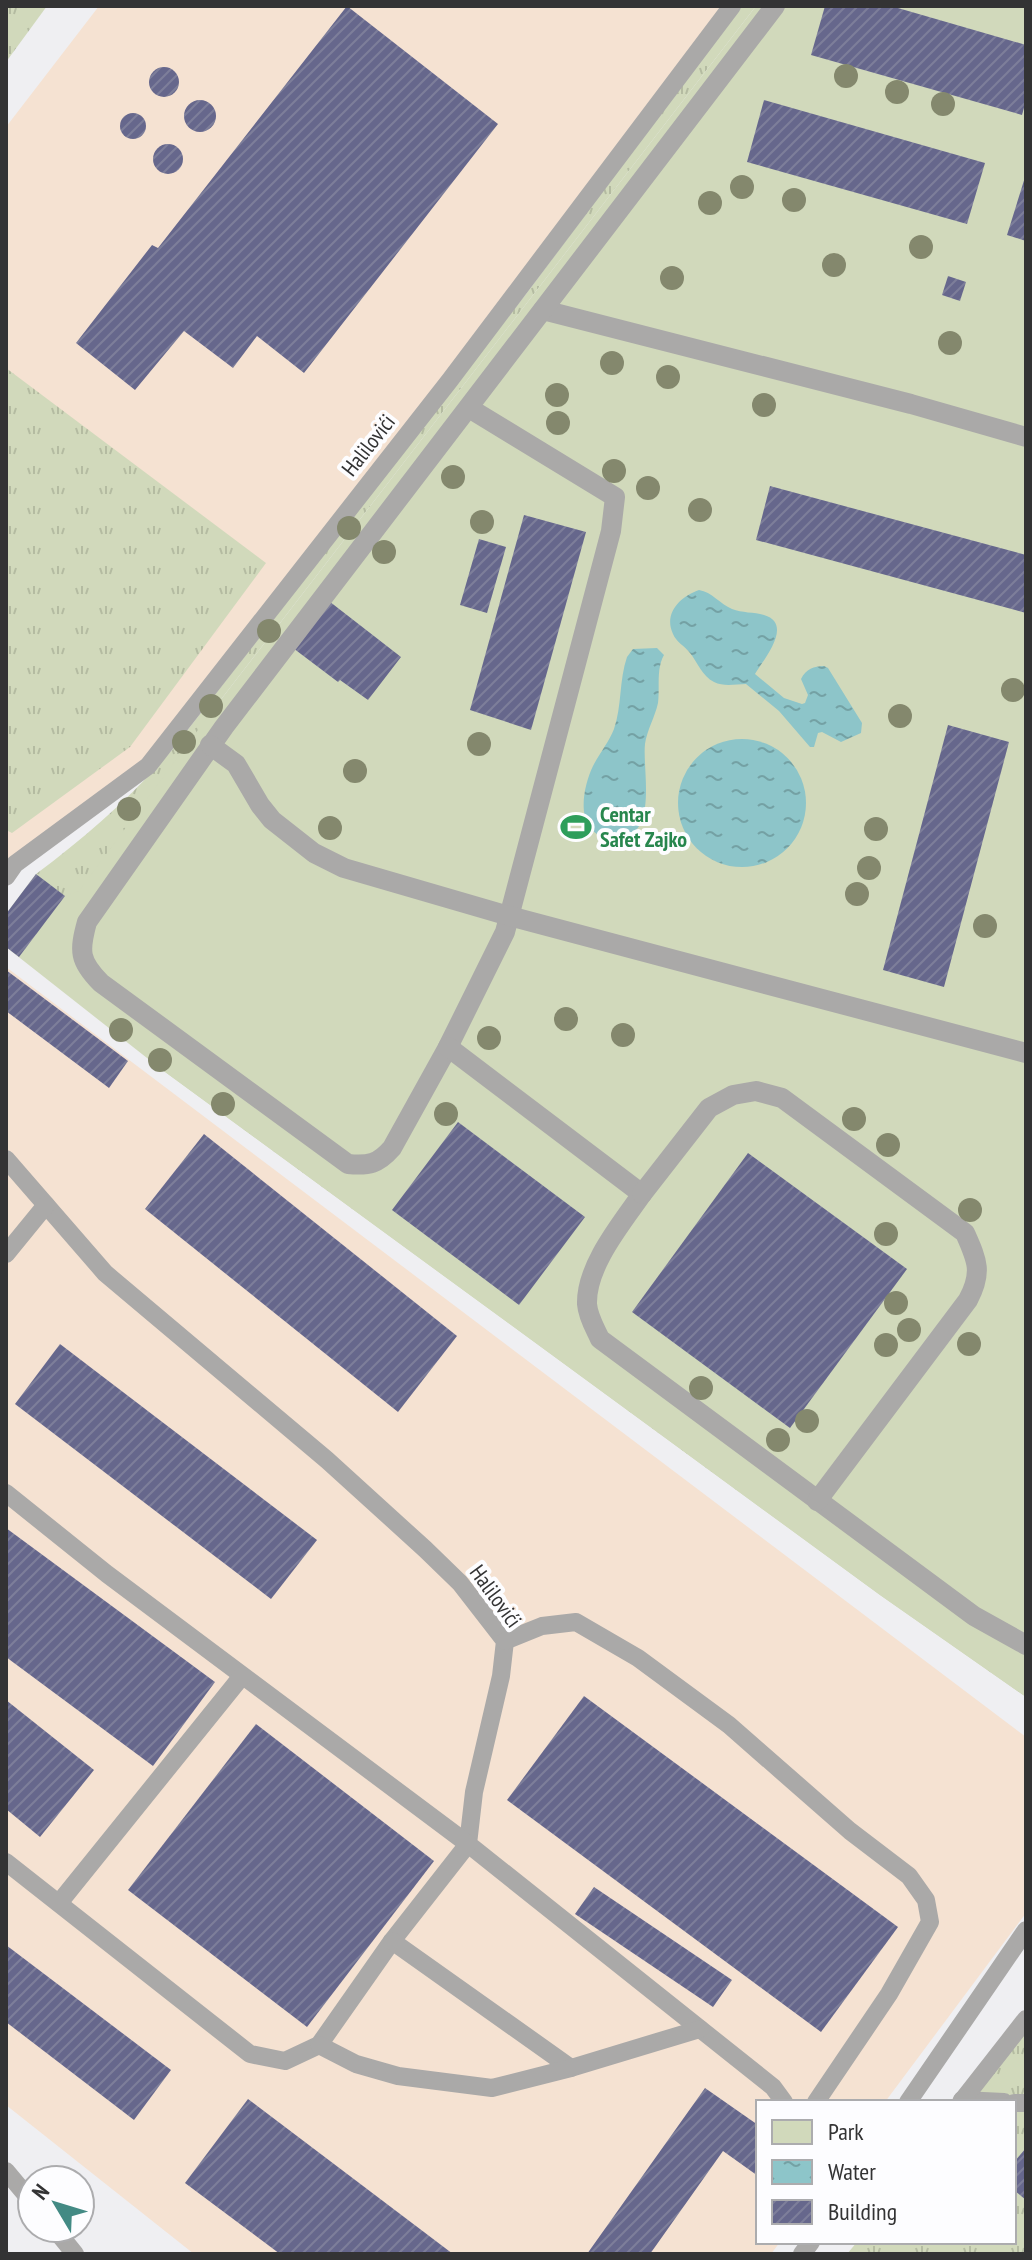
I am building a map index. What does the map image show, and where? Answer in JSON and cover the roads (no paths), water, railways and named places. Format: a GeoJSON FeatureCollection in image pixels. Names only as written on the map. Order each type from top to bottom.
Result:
{"type":"FeatureCollection","features":[{"type":"Feature","properties":{"kind":"street"},"geometry":{"type":"LineString","coordinates":[[469,408],[615,497],[611,531],[505,932],[448,1047],[392,1148],[381,1161],[367,1166],[348,1164],[101,983],[88,970],[82,957],[81,942],[87,922],[210,745],[775,6]]}},
{"type":"Feature","properties":{"kind":"street"},"geometry":{"type":"LineString","coordinates":[[543,310],[911,404],[1026,437]]}},
{"type":"Feature","properties":{"kind":"street"},"geometry":{"type":"LineString","coordinates":[[210,745],[236,764],[272,820],[314,853],[344,868],[509,916],[1026,1053]]}},
{"type":"Feature","properties":{"kind":"street"},"geometry":{"type":"LineString","coordinates":[[448,1047],[642,1194]]}},
{"type":"Feature","properties":{"kind":"street"},"geometry":{"type":"LineString","coordinates":[[817,1501],[968,1300],[978,1282],[977,1259],[965,1233],[782,1098],[756,1091],[733,1095],[709,1108],[610,1239],[591,1279],[587,1304],[600,1339],[817,1501],[974,1616],[1026,1645]]}},
{"type":"Feature","properties":{"kind":"lane","name":"Halilovići"},"geometry":{"type":"LineString","coordinates":[[6,877],[15,864],[148,766],[458,369],[732,6]]}},
{"type":"Feature","properties":{"kind":"lane","name":"Halilovići"},"geometry":{"type":"LineString","coordinates":[[6,1159],[105,1273],[327,1460],[425,1549],[460,1583],[505,1641],[501,1676],[474,1792],[468,1844]]}},
{"type":"Feature","properties":{"kind":"lane"},"geometry":{"type":"LineString","coordinates":[[6,1254],[46,1205]]}},
{"type":"Feature","properties":{"kind":"lane"},"geometry":{"type":"LineString","coordinates":[[6,1493],[107,1574],[468,1844],[773,2087],[783,2100]]}},
{"type":"Feature","properties":{"kind":"lane"},"geometry":{"type":"LineString","coordinates":[[505,1641],[542,1626],[576,1622],[638,1658],[729,1725],[850,1831],[909,1876],[926,1900],[930,1922],[889,1994],[817,2100]]}},
{"type":"Feature","properties":{"kind":"lane"},"geometry":{"type":"LineString","coordinates":[[59,1903],[242,1676]]}},
{"type":"Feature","properties":{"kind":"lane"},"geometry":{"type":"LineString","coordinates":[[6,1862],[250,2054],[285,2061],[319,2045],[392,1941],[468,1844]]}},
{"type":"Feature","properties":{"kind":"lane"},"geometry":{"type":"LineString","coordinates":[[909,2100],[1026,1930]]}},
{"type":"Feature","properties":{"kind":"lane"},"geometry":{"type":"LineString","coordinates":[[392,1941],[571,2068]]}},
{"type":"Feature","properties":{"kind":"lane"},"geometry":{"type":"LineString","coordinates":[[963,2100],[1026,2019]]}},
{"type":"Feature","properties":{"kind":"lane"},"geometry":{"type":"LineString","coordinates":[[319,2045],[356,2064],[398,2076],[492,2088],[700,2029]]}},
{"type":"Feature","properties":{"kind":"water"},"geometry":{"type":"Polygon","coordinates":[[[699,590],[732,609],[764,615],[773,620],[777,634],[755,674],[784,698],[805,703],[808,695],[801,679],[814,667],[828,668],[862,723],[861,733],[841,742],[818,733],[814,747],[810,747],[779,711],[746,684],[722,684],[706,676],[674,637],[670,619],[680,601],[699,590]]]}},
{"type":"Feature","properties":{"kind":"water"},"geometry":{"type":"Polygon","coordinates":[[[657,648],[664,655],[659,672],[658,703],[645,744],[646,788],[642,819],[636,830],[625,837],[609,838],[590,828],[586,819],[586,786],[593,766],[614,729],[627,657],[633,649],[657,648]]]}},
{"type":"Feature","properties":{"kind":"water"},"geometry":{"type":"Polygon","coordinates":[[[742,739],[766,744],[787,758],[801,779],[806,803],[801,827],[787,848],[766,862],[742,867],[718,862],[697,848],[683,827],[678,803],[683,779],[697,758],[718,744],[742,739]]]}},
{"type":"Feature","properties":{"kind":"place","name":"Centar Safet Zajko"},"geometry":{"type":"Point","coordinates":[576,827]}}]}
